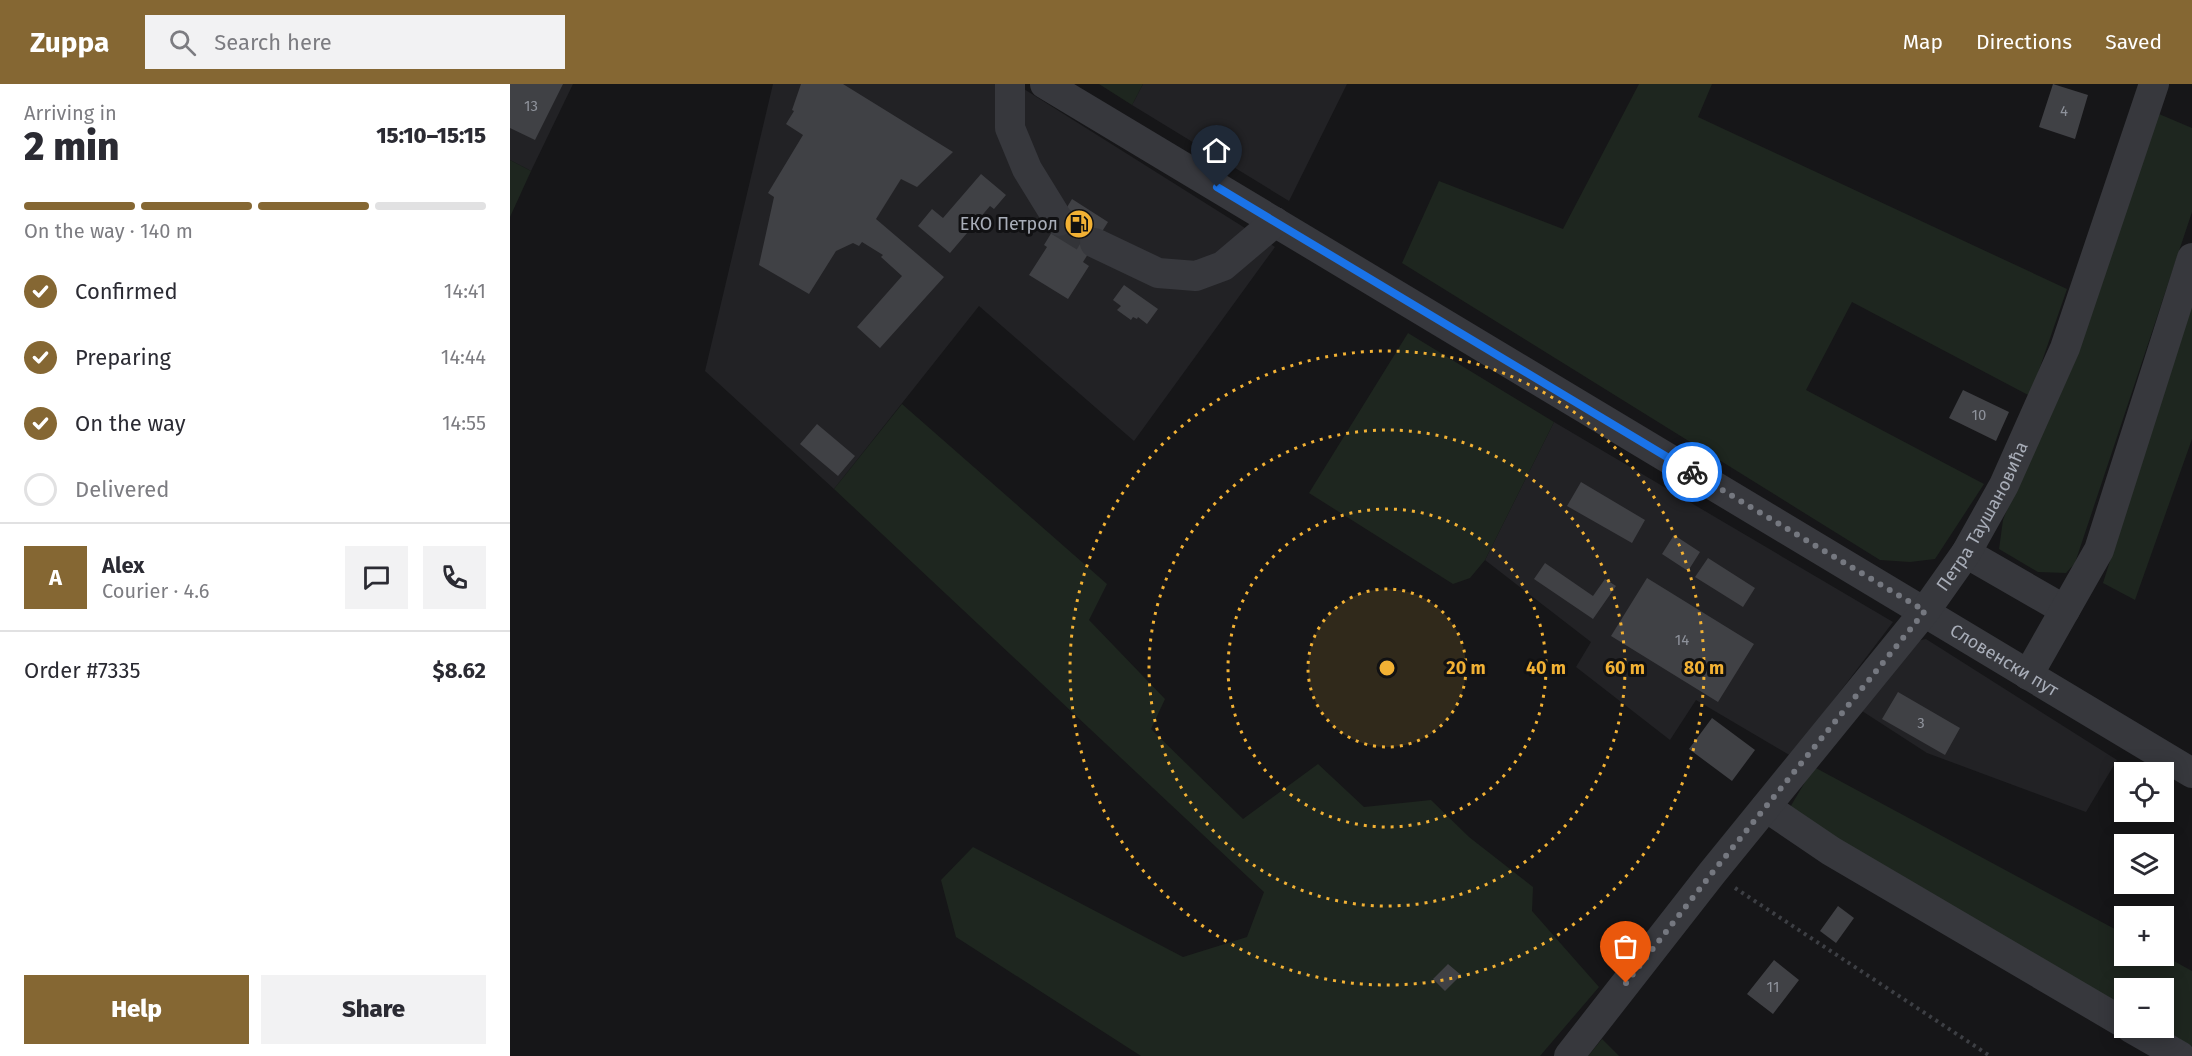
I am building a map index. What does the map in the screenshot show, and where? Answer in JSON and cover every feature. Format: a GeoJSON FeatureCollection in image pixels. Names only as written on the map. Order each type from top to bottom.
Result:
{"type":"FeatureCollection","features":[{"type":"Feature","properties":{"kind":"street"},"geometry":{"type":"LineString","coordinates":[[1010,84],[1010,128],[1027,169],[1059,220]]}},
{"type":"Feature","properties":{"kind":"street","name":"Словенски пут"},"geometry":{"type":"LineString","coordinates":[[1045,84],[2192,773]]}},
{"type":"Feature","properties":{"kind":"street","name":"Петра Таушановића"},"geometry":{"type":"LineString","coordinates":[[1569,1056],[1712,873],[1925,611],[1966,553],[2004,485],[2064,348],[2154,84]]}},
{"type":"Feature","properties":{"kind":"street"},"geometry":{"type":"LineString","coordinates":[[1095,243],[1158,273],[1196,276],[1223,266],[1275,222]]}},
{"type":"Feature","properties":{"kind":"street"},"geometry":{"type":"LineString","coordinates":[[2028,675],[2098,550],[2192,258]]}},
{"type":"Feature","properties":{"kind":"street"},"geometry":{"type":"LineString","coordinates":[[1966,553],[2065,610]]}},
{"type":"Feature","properties":{"kind":"street"},"geometry":{"type":"LineString","coordinates":[[1766,807],[1831,851],[2114,1017]]}},
{"type":"Feature","properties":{"kind":"street"},"geometry":{"type":"LineString","coordinates":[[2148,1038],[2180,1056]]}},
{"type":"Feature","properties":{"kind":"path"},"geometry":{"type":"LineString","coordinates":[[1712,873],[1990,1056]]}},
{"type":"Feature","properties":{"kind":"shaded area"},"geometry":{"type":"Polygon","coordinates":[[[510,84],[573,84],[531,171],[510,160],[510,84]]]}},
{"type":"Feature","properties":{"kind":"shaded area"},"geometry":{"type":"Polygon","coordinates":[[[773,84],[1016,84],[1275,247],[1134,441],[979,306],[834,489],[705,371],[773,84]]]}},
{"type":"Feature","properties":{"kind":"shaded area"},"geometry":{"type":"Polygon","coordinates":[[[1099,84],[1143,84],[1132,105],[1099,84]]]}},
{"type":"Feature","properties":{"kind":"shaded area"},"geometry":{"type":"Polygon","coordinates":[[[1143,84],[1347,84],[1289,201],[1132,105],[1143,84]]]}},
{"type":"Feature","properties":{"kind":"shaded area"},"geometry":{"type":"Polygon","coordinates":[[[1639,84],[1712,84],[1698,117],[2067,289],[2030,396],[1852,302],[1806,390],[1984,484],[1935,559],[1910,562],[1880,560],[1402,263],[1439,181],[1563,229],[1639,84]]]}},
{"type":"Feature","properties":{"kind":"shaded area"},"geometry":{"type":"Polygon","coordinates":[[[2159,114],[2192,128],[2192,212],[2075,563],[2066,573],[2038,572],[1999,549],[2003,520],[2159,114]]]}},
{"type":"Feature","properties":{"kind":"shaded area"},"geometry":{"type":"Polygon","coordinates":[[[510,160],[531,171],[510,217],[510,160]]]}},
{"type":"Feature","properties":{"kind":"shaded area"},"geometry":{"type":"Polygon","coordinates":[[[2192,303],[2192,439],[2135,600],[2103,583],[2192,303]]]}},
{"type":"Feature","properties":{"kind":"shaded area"},"geometry":{"type":"Polygon","coordinates":[[[1408,333],[1554,422],[1485,560],[1470,578],[1453,584],[1309,493],[1408,333]]]}},
{"type":"Feature","properties":{"kind":"shaded area"},"geometry":{"type":"Polygon","coordinates":[[[902,404],[1107,584],[1089,620],[1165,699],[1151,729],[1243,819],[1318,764],[1364,807],[1431,800],[1469,837],[1533,887],[1532,911],[1599,987],[1540,1056],[1141,1056],[956,937],[941,880],[973,847],[1183,957],[1247,937],[1264,892],[834,489],[902,404]]]}},
{"type":"Feature","properties":{"kind":"shaded area"},"geometry":{"type":"Polygon","coordinates":[[[1554,422],[1893,622],[1791,756],[1696,700],[1670,740],[1576,667],[1591,642],[1485,560],[1554,422]]]}},
{"type":"Feature","properties":{"kind":"shaded area"},"geometry":{"type":"Polygon","coordinates":[[[1926,639],[2117,760],[2086,812],[1927,753],[1859,709],[1917,641],[1926,639]]]}},
{"type":"Feature","properties":{"kind":"shaded area"},"geometry":{"type":"Polygon","coordinates":[[[1814,767],[2114,929],[2114,966],[2174,966],[2174,961],[2192,971],[2192,1052],[2169,1038],[2174,1038],[2174,978],[2114,978],[2114,1005],[1789,809],[1814,767]]]}},
{"type":"Feature","properties":{"kind":"shaded area"},"geometry":{"type":"Polygon","coordinates":[[[1602,1039],[1619,1056],[1588,1056],[1602,1039]]]}},
{"type":"Feature","properties":{"kind":"building"},"geometry":{"type":"Polygon","coordinates":[[[510,84],[563,84],[535,140],[510,128],[510,84]]]}},
{"type":"Feature","properties":{"kind":"building"},"geometry":{"type":"Polygon","coordinates":[[[801,84],[843,84],[953,152],[917,187],[901,179],[876,219],[944,277],[880,348],[857,327],[902,276],[881,257],[883,255],[862,242],[859,246],[853,243],[836,251],[809,294],[759,265],[774,197],[768,193],[803,135],[786,124],[794,111],[792,110],[801,84]]]}},
{"type":"Feature","properties":{"kind":"building"},"geometry":{"type":"Polygon","coordinates":[[[2053,84],[2088,95],[2075,139],[2039,127],[2053,84]]]}},
{"type":"Feature","properties":{"kind":"building"},"geometry":{"type":"Polygon","coordinates":[[[981,174],[1006,195],[994,209],[990,206],[950,253],[918,226],[932,209],[943,218],[981,174]]]}},
{"type":"Feature","properties":{"kind":"building"},"geometry":{"type":"Polygon","coordinates":[[[1072,199],[1108,222],[1083,262],[1089,266],[1068,299],[1029,275],[1047,247],[1044,245],[1072,199]]]}},
{"type":"Feature","properties":{"kind":"building"},"geometry":{"type":"Polygon","coordinates":[[[1124,285],[1158,309],[1147,324],[1138,317],[1137,319],[1133,317],[1131,320],[1117,310],[1121,306],[1113,300],[1124,285]]]}},
{"type":"Feature","properties":{"kind":"building"},"geometry":{"type":"Polygon","coordinates":[[[1963,390],[2009,412],[1996,441],[1949,418],[1963,390]]]}},
{"type":"Feature","properties":{"kind":"building"},"geometry":{"type":"Polygon","coordinates":[[[817,424],[855,456],[838,476],[800,444],[817,424]]]}},
{"type":"Feature","properties":{"kind":"building"},"geometry":{"type":"Polygon","coordinates":[[[1581,482],[1645,520],[1632,543],[1567,506],[1581,482]]]}},
{"type":"Feature","properties":{"kind":"building"},"geometry":{"type":"Polygon","coordinates":[[[1674,535],[1700,552],[1688,571],[1662,554],[1674,535]]]}},
{"type":"Feature","properties":{"kind":"building"},"geometry":{"type":"Polygon","coordinates":[[[1708,558],[1755,588],[1743,607],[1695,577],[1708,558]]]}},
{"type":"Feature","properties":{"kind":"building"},"geometry":{"type":"Polygon","coordinates":[[[1545,563],[1593,596],[1605,579],[1616,586],[1593,619],[1534,579],[1545,563]]]}},
{"type":"Feature","properties":{"kind":"building"},"geometry":{"type":"Polygon","coordinates":[[[1647,578],[1754,644],[1718,702],[1611,636],[1647,578]]]}},
{"type":"Feature","properties":{"kind":"building"},"geometry":{"type":"Polygon","coordinates":[[[1898,692],[1960,728],[1945,755],[1882,719],[1898,692]]]}},
{"type":"Feature","properties":{"kind":"building"},"geometry":{"type":"Polygon","coordinates":[[[1712,718],[1755,750],[1732,781],[1689,749],[1712,718]]]}},
{"type":"Feature","properties":{"kind":"building"},"geometry":{"type":"Polygon","coordinates":[[[1838,906],[1854,918],[1836,943],[1820,931],[1838,906]]]}},
{"type":"Feature","properties":{"kind":"building"},"geometry":{"type":"Polygon","coordinates":[[[1774,960],[1799,980],[1773,1014],[1747,994],[1774,960]]]}},
{"type":"Feature","properties":{"kind":"building"},"geometry":{"type":"Polygon","coordinates":[[[1448,964],[1461,975],[1445,991],[1433,979],[1448,964]]]}},
{"type":"Feature","properties":{"kind":"tunnel"},"geometry":{"type":"LineString","coordinates":[[1059,221],[1095,243]]}},
{"type":"Feature","properties":{"kind":"way so far"},"geometry":{"type":"LineString","coordinates":[[1626,983],[1712,873],[1925,611],[1692,472]]}},
{"type":"Feature","properties":{"kind":"place","name":"ЕКО Петрол"},"geometry":{"type":"Point","coordinates":[1079,224]}},
{"type":"Feature","properties":{"kind":"route"},"geometry":{"type":"LineString","coordinates":[[1217,187],[1692,472]]}}]}
